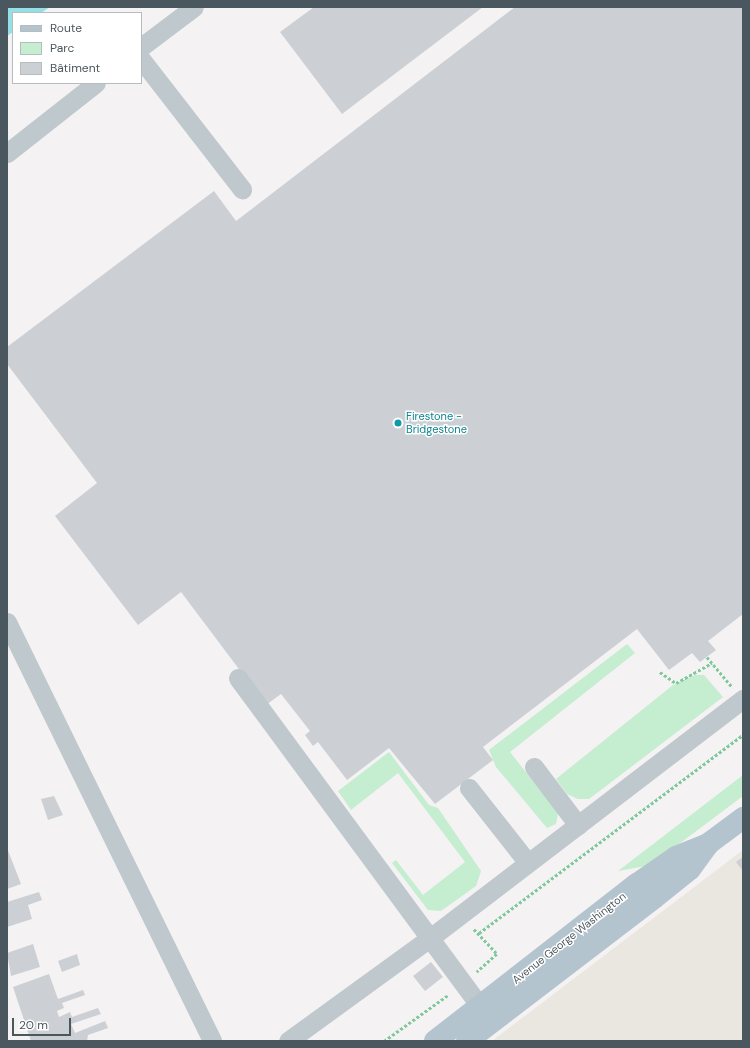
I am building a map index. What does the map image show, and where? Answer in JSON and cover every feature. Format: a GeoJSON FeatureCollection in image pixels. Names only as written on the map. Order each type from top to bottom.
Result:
{"type":"FeatureCollection","features":[{"type":"Feature","properties":{"kind":"main road","name":"Avenue George Washington"},"geometry":{"type":"LineString","coordinates":[[435,1041],[486,1014],[690,869],[708,844],[743,818]]}},
{"type":"Feature","properties":{"kind":"main road","name":"Avenue George Washington"},"geometry":{"type":"LineString","coordinates":[[467,1041],[486,1014]]}},
{"type":"Feature","properties":{"kind":"lane"},"geometry":{"type":"LineString","coordinates":[[142,46],[194,7]]}},
{"type":"Feature","properties":{"kind":"lane"},"geometry":{"type":"LineString","coordinates":[[142,61],[242,189]]}},
{"type":"Feature","properties":{"kind":"lane"},"geometry":{"type":"LineString","coordinates":[[7,154],[95,84]]}},
{"type":"Feature","properties":{"kind":"lane"},"geometry":{"type":"LineString","coordinates":[[7,622],[212,1041]]}},
{"type":"Feature","properties":{"kind":"lane"},"geometry":{"type":"LineString","coordinates":[[238,678],[486,1014]]}},
{"type":"Feature","properties":{"kind":"lane"},"geometry":{"type":"LineString","coordinates":[[288,1041],[430,938],[742,699]]}},
{"type":"Feature","properties":{"kind":"lane"},"geometry":{"type":"LineString","coordinates":[[534,767],[578,825]]}},
{"type":"Feature","properties":{"kind":"lane"},"geometry":{"type":"LineString","coordinates":[[469,788],[528,863]]}},
{"type":"Feature","properties":{"kind":"path"},"geometry":{"type":"LineString","coordinates":[[707,657],[742,699]]}},
{"type":"Feature","properties":{"kind":"path"},"geometry":{"type":"LineString","coordinates":[[660,672],[676,684],[712,663]]}},
{"type":"Feature","properties":{"kind":"path"},"geometry":{"type":"LineString","coordinates":[[479,933],[743,735]]}},
{"type":"Feature","properties":{"kind":"path"},"geometry":{"type":"LineString","coordinates":[[384,1041],[464,983],[497,954],[479,933],[459,916]]}},
{"type":"Feature","properties":{"kind":"shaded area"},"geometry":{"type":"Polygon","coordinates":[[[743,850],[743,1041],[492,1041],[743,850]]]}},
{"type":"Feature","properties":{"kind":"green space"},"geometry":{"type":"Polygon","coordinates":[[[627,644],[635,653],[510,752],[558,813],[556,824],[547,828],[496,767],[489,750],[627,644]]]}},
{"type":"Feature","properties":{"kind":"green space"},"geometry":{"type":"Polygon","coordinates":[[[695,675],[704,675],[723,697],[589,799],[578,799],[567,794],[556,779],[673,685],[695,675]]]}},
{"type":"Feature","properties":{"kind":"green space"},"geometry":{"type":"Polygon","coordinates":[[[389,752],[429,805],[438,808],[481,871],[476,886],[441,911],[428,910],[392,863],[396,860],[423,895],[465,862],[398,773],[351,810],[338,791],[389,752]]]}},
{"type":"Feature","properties":{"kind":"green space"},"geometry":{"type":"Polygon","coordinates":[[[743,775],[743,796],[651,865],[618,871],[743,775]]]}},
{"type":"Feature","properties":{"kind":"water"},"geometry":{"type":"Polygon","coordinates":[[[7,7],[50,7],[42,12],[12,12],[12,33],[7,36],[7,7]]]}},
{"type":"Feature","properties":{"kind":"building"},"geometry":{"type":"Polygon","coordinates":[[[314,7],[483,7],[342,114],[280,32],[314,7]]]}},
{"type":"Feature","properties":{"kind":"building","name":"Firestone - Bridgestone"},"geometry":{"type":"Polygon","coordinates":[[[515,7],[743,7],[743,614],[708,641],[716,650],[700,662],[692,653],[669,670],[637,629],[483,747],[493,760],[435,804],[389,748],[347,780],[318,742],[313,746],[305,735],[310,731],[281,694],[266,705],[181,592],[138,625],[55,516],[97,483],[7,364],[7,347],[214,191],[236,221],[515,7]]]}},
{"type":"Feature","properties":{"kind":"building"},"geometry":{"type":"Polygon","coordinates":[[[54,796],[63,815],[48,820],[41,799],[54,796]]]}},
{"type":"Feature","properties":{"kind":"building"},"geometry":{"type":"Polygon","coordinates":[[[7,848],[21,884],[7,889],[7,848]]]}},
{"type":"Feature","properties":{"kind":"building"},"geometry":{"type":"Polygon","coordinates":[[[743,857],[743,871],[736,862],[743,857]]]}},
{"type":"Feature","properties":{"kind":"building"},"geometry":{"type":"Polygon","coordinates":[[[39,892],[42,900],[28,905],[32,919],[7,927],[7,902],[39,892]]]}},
{"type":"Feature","properties":{"kind":"building"},"geometry":{"type":"Polygon","coordinates":[[[33,944],[40,967],[11,976],[7,953],[33,944]]]}},
{"type":"Feature","properties":{"kind":"building"},"geometry":{"type":"Polygon","coordinates":[[[77,954],[80,965],[62,972],[58,961],[77,954]]]}},
{"type":"Feature","properties":{"kind":"building"},"geometry":{"type":"Polygon","coordinates":[[[431,962],[443,977],[425,991],[413,976],[431,962]]]}},
{"type":"Feature","properties":{"kind":"building"},"geometry":{"type":"Polygon","coordinates":[[[49,974],[58,999],[83,990],[85,995],[62,1003],[64,1008],[57,1011],[59,1017],[70,1012],[72,1017],[98,1008],[101,1014],[71,1024],[75,1033],[105,1021],[108,1028],[88,1035],[87,1041],[31,1041],[13,987],[49,974]]]}},
{"type":"Feature","properties":{"kind":"place","name":"Firestone - Bridgestone"},"geometry":{"type":"Point","coordinates":[398,423]}}]}
